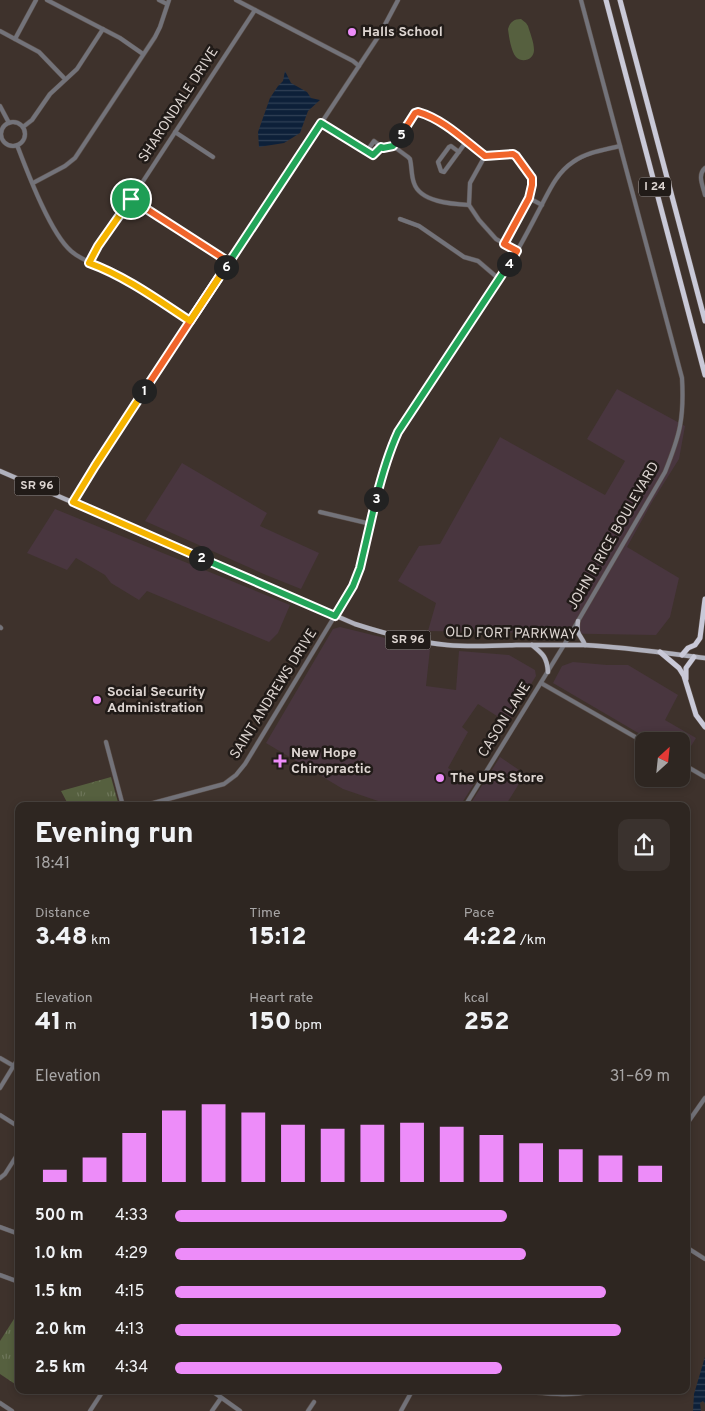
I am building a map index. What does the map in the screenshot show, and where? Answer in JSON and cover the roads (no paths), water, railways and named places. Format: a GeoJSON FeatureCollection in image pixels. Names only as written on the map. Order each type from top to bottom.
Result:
{"type":"FeatureCollection","features":[{"type":"Feature","properties":{"kind":"highway","name":"I 24"},"geometry":{"type":"LineString","coordinates":[[606,0],[705,375]]}},
{"type":"Feature","properties":{"kind":"highway","name":"I 24"},"geometry":{"type":"LineString","coordinates":[[620,0],[705,321]]}},
{"type":"Feature","properties":{"kind":"highway"},"geometry":{"type":"LineString","coordinates":[[682,655],[688,648],[695,645],[700,638],[705,599]]}},
{"type":"Feature","properties":{"kind":"highway"},"geometry":{"type":"LineString","coordinates":[[660,652],[679,668],[696,715],[705,727]]}},
{"type":"Feature","properties":{"kind":"highway"},"geometry":{"type":"LineString","coordinates":[[688,689],[686,668],[694,657]]}},
{"type":"Feature","properties":{"kind":"main road","name":"SR 96"},"geometry":{"type":"LineString","coordinates":[[0,471],[73,502]]}},
{"type":"Feature","properties":{"kind":"main road","name":"OLD FORT PARKWAY"},"geometry":{"type":"LineString","coordinates":[[73,502],[335,616],[380,633],[406,640],[472,647],[585,646],[705,658]]}},
{"type":"Feature","properties":{"kind":"main road"},"geometry":{"type":"LineString","coordinates":[[578,621],[578,635],[585,646]]}},
{"type":"Feature","properties":{"kind":"main road"},"geometry":{"type":"LineString","coordinates":[[532,645],[548,661],[548,672]]}},
{"type":"Feature","properties":{"kind":"street"},"geometry":{"type":"LineString","coordinates":[[15,39],[36,0]]}},
{"type":"Feature","properties":{"kind":"street"},"geometry":{"type":"LineString","coordinates":[[47,0],[120,38],[143,54]]}},
{"type":"Feature","properties":{"kind":"street"},"geometry":{"type":"LineString","coordinates":[[33,183],[65,166],[75,158],[160,26],[168,2],[159,0]]}},
{"type":"Feature","properties":{"kind":"street"},"geometry":{"type":"LineString","coordinates":[[236,0],[353,61],[359,66]]}},
{"type":"Feature","properties":{"kind":"street"},"geometry":{"type":"LineString","coordinates":[[73,502],[380,34],[398,0]]}},
{"type":"Feature","properties":{"kind":"street","name":"JOHN R RICE BOULEVARD"},"geometry":{"type":"LineString","coordinates":[[564,645],[665,472],[680,427],[683,404],[682,378],[581,0]]}},
{"type":"Feature","properties":{"kind":"street","name":"SHARONDALE DRIVE"},"geometry":{"type":"LineString","coordinates":[[89,263],[98,246],[255,10]]}},
{"type":"Feature","properties":{"kind":"street"},"geometry":{"type":"LineString","coordinates":[[23,127],[37,114],[47,98],[81,65],[103,30]]}},
{"type":"Feature","properties":{"kind":"street"},"geometry":{"type":"LineString","coordinates":[[0,31],[39,52],[65,79]]}},
{"type":"Feature","properties":{"kind":"street"},"geometry":{"type":"LineString","coordinates":[[0,106],[9,123]]}},
{"type":"Feature","properties":{"kind":"street"},"geometry":{"type":"LineString","coordinates":[[366,151],[374,142],[383,148],[393,146],[415,113],[418,112],[441,123],[485,156],[509,154],[516,156],[532,178],[532,185],[529,198],[504,244]]}},
{"type":"Feature","properties":{"kind":"street"},"geometry":{"type":"LineString","coordinates":[[9,123],[17,123],[23,127],[25,137],[21,142],[9,144],[2,140],[2,131],[9,123]]}},
{"type":"Feature","properties":{"kind":"street"},"geometry":{"type":"LineString","coordinates":[[321,123],[373,155],[381,147]]}},
{"type":"Feature","properties":{"kind":"street"},"geometry":{"type":"LineString","coordinates":[[175,132],[213,157]]}},
{"type":"Feature","properties":{"kind":"street"},"geometry":{"type":"LineString","coordinates":[[459,152],[451,146],[449,147],[438,162],[441,171],[444,172],[459,152],[466,142]]}},
{"type":"Feature","properties":{"kind":"street"},"geometry":{"type":"LineString","coordinates":[[17,144],[47,215],[70,250],[89,263],[106,269],[149,294],[190,321]]}},
{"type":"Feature","properties":{"kind":"street"},"geometry":{"type":"LineString","coordinates":[[393,146],[410,160],[414,184],[418,190],[446,203],[469,205]]}},
{"type":"Feature","properties":{"kind":"street","name":"SAINT ANDREWS DRIVE"},"geometry":{"type":"LineString","coordinates":[[158,802],[224,784],[236,775],[245,764],[353,586],[360,568],[383,470],[398,432],[517,251],[553,183],[562,170],[573,161],[588,154],[620,146]]}},
{"type":"Feature","properties":{"kind":"street"},"geometry":{"type":"LineString","coordinates":[[485,156],[470,183],[469,205],[494,237],[517,251]]}},
{"type":"Feature","properties":{"kind":"street"},"geometry":{"type":"LineString","coordinates":[[705,168],[700,175],[705,194]]}},
{"type":"Feature","properties":{"kind":"street"},"geometry":{"type":"LineString","coordinates":[[529,198],[542,205]]}},
{"type":"Feature","properties":{"kind":"street"},"geometry":{"type":"LineString","coordinates":[[131,199],[229,262]]}},
{"type":"Feature","properties":{"kind":"street"},"geometry":{"type":"LineString","coordinates":[[400,219],[419,226],[464,257],[478,261],[499,279]]}},
{"type":"Feature","properties":{"kind":"street"},"geometry":{"type":"LineString","coordinates":[[320,512],[371,524]]}},
{"type":"Feature","properties":{"kind":"street","name":"CASON LANE"},"geometry":{"type":"LineString","coordinates":[[467,802],[564,645]]}},
{"type":"Feature","properties":{"kind":"street"},"geometry":{"type":"LineString","coordinates":[[541,683],[635,737]]}},
{"type":"Feature","properties":{"kind":"street"},"geometry":{"type":"LineString","coordinates":[[106,742],[122,802]]}},
{"type":"Feature","properties":{"kind":"street"},"geometry":{"type":"LineString","coordinates":[[690,768],[705,776]]}},
{"type":"Feature","properties":{"kind":"street"},"geometry":{"type":"LineString","coordinates":[[0,1058],[14,1066],[0,1088]]}},
{"type":"Feature","properties":{"kind":"street"},"geometry":{"type":"LineString","coordinates":[[690,1119],[705,1098]]}},
{"type":"Feature","properties":{"kind":"street"},"geometry":{"type":"LineString","coordinates":[[0,1115],[15,1124]]}},
{"type":"Feature","properties":{"kind":"street"},"geometry":{"type":"LineString","coordinates":[[0,1178],[5,1174],[15,1158]]}},
{"type":"Feature","properties":{"kind":"street"},"geometry":{"type":"LineString","coordinates":[[0,1227],[15,1233]]}},
{"type":"Feature","properties":{"kind":"street"},"geometry":{"type":"LineString","coordinates":[[690,1249],[705,1258]]}},
{"type":"Feature","properties":{"kind":"street"},"geometry":{"type":"LineString","coordinates":[[0,1275],[15,1281]]}},
{"type":"Feature","properties":{"kind":"street"},"geometry":{"type":"LineString","coordinates":[[90,1411],[101,1394]]}},
{"type":"Feature","properties":{"kind":"street"},"geometry":{"type":"LineString","coordinates":[[216,1394],[240,1411]]}},
{"type":"Feature","properties":{"kind":"street"},"geometry":{"type":"LineString","coordinates":[[400,1411],[410,1394]]}},
{"type":"Feature","properties":{"kind":"street"},"geometry":{"type":"LineString","coordinates":[[559,1394],[576,1394]]}},
{"type":"Feature","properties":{"kind":"street"},"geometry":{"type":"LineString","coordinates":[[212,1411],[221,1398]]}},
{"type":"Feature","properties":{"kind":"street"},"geometry":{"type":"LineString","coordinates":[[308,1411],[314,1402]]}},
{"type":"Feature","properties":{"kind":"street"},"geometry":{"type":"LineString","coordinates":[[0,1403],[12,1411]]}},
{"type":"Feature","properties":{"kind":"water"},"geometry":{"type":"Polygon","coordinates":[[[285,71],[291,83],[307,92],[311,98],[320,100],[308,111],[300,133],[284,143],[259,147],[258,132],[270,98],[283,81],[285,71]]]}},
{"type":"Feature","properties":{"kind":"water"},"geometry":{"type":"Polygon","coordinates":[[[705,1357],[705,1404],[703,1401],[700,1403],[701,1411],[693,1411],[694,1394],[705,1357]]]}},
{"type":"Feature","properties":{"kind":"place","name":"Halls School"},"geometry":{"type":"Point","coordinates":[352,32]}},
{"type":"Feature","properties":{"kind":"place","name":"Social Security Administration"},"geometry":{"type":"Point","coordinates":[97,700]}},
{"type":"Feature","properties":{"kind":"place","name":"New Hope Chiropractic"},"geometry":{"type":"Point","coordinates":[280,761]}},
{"type":"Feature","properties":{"kind":"place","name":"The UPS Store"},"geometry":{"type":"Point","coordinates":[440,778]}}]}
